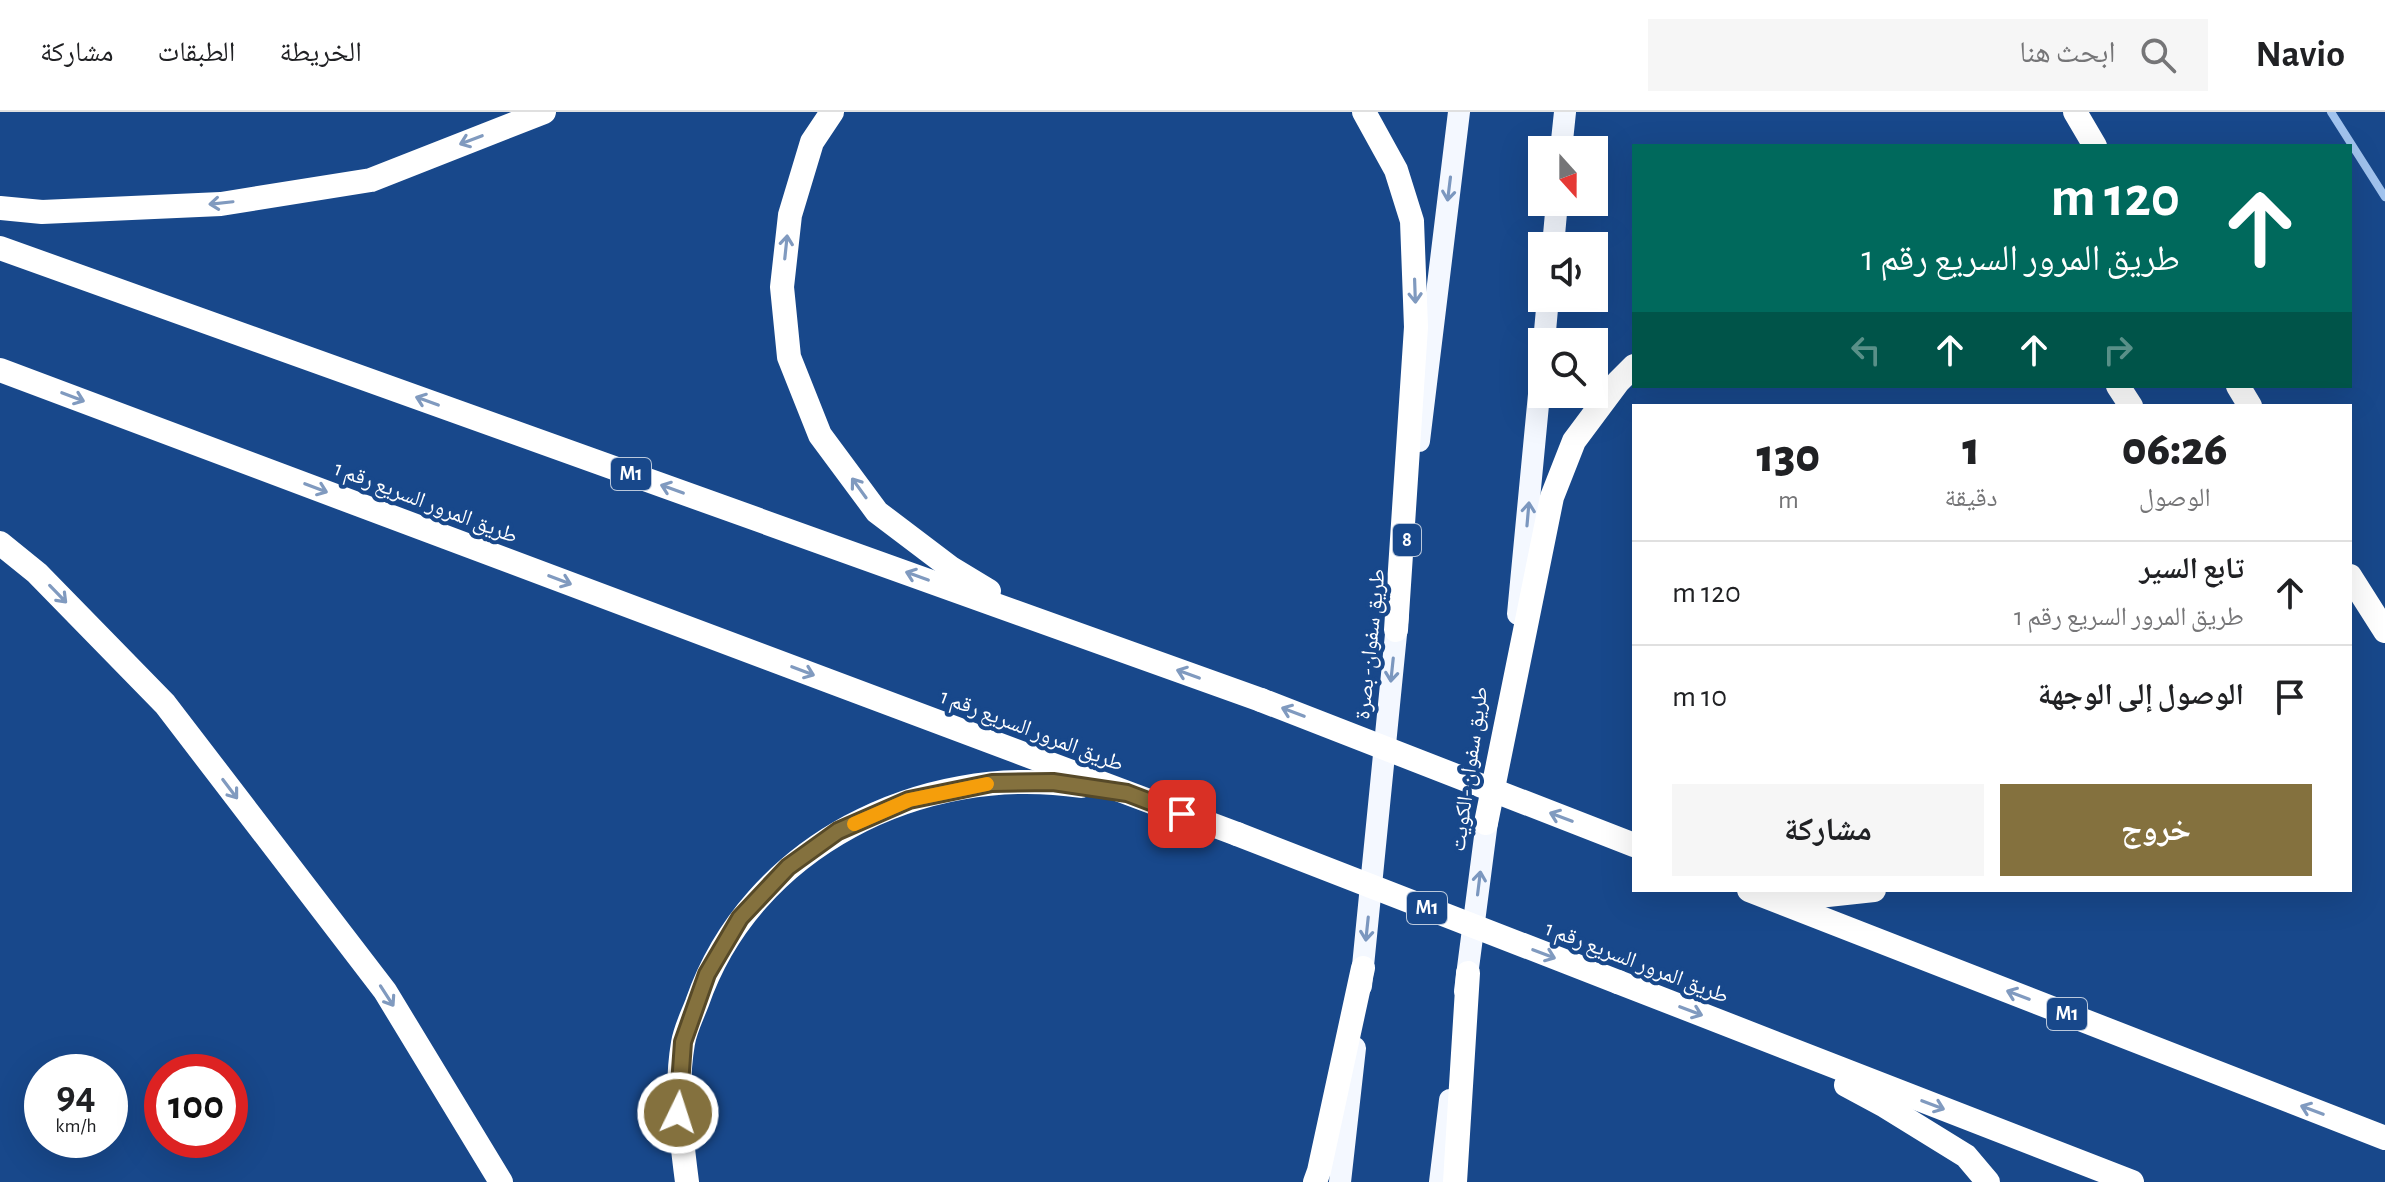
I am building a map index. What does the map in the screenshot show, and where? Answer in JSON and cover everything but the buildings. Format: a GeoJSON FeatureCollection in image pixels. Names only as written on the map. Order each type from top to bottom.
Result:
{"type":"FeatureCollection","features":[{"type":"Feature","properties":{"kind":"highway"},"geometry":{"type":"LineString","coordinates":[[0,208],[42,212],[221,204],[371,180],[544,112]]}},
{"type":"Feature","properties":{"kind":"highway"},"geometry":{"type":"LineString","coordinates":[[832,112],[812,142],[790,215],[782,287],[789,357],[799,383],[820,435],[877,512],[951,568],[1032,618]]}},
{"type":"Feature","properties":{"kind":"highway"},"geometry":{"type":"LineString","coordinates":[[1364,112],[1396,170],[1412,221],[1416,327],[1396,630]]}},
{"type":"Feature","properties":{"kind":"highway","name":"طريق سفوان- بصرة"},"geometry":{"type":"LineString","coordinates":[[1340,1182],[1396,630],[1459,112]]}},
{"type":"Feature","properties":{"kind":"highway"},"geometry":{"type":"LineString","coordinates":[[1562,136],[1565,112]]}},
{"type":"Feature","properties":{"kind":"highway"},"geometry":{"type":"LineString","coordinates":[[2075,112],[2094,144]]}},
{"type":"Feature","properties":{"kind":"highway","name":"M1"},"geometry":{"type":"LineString","coordinates":[[0,248],[1261,700],[1632,844]]}},
{"type":"Feature","properties":{"kind":"highway"},"geometry":{"type":"LineString","coordinates":[[1486,823],[1552,497],[1574,441],[1632,368]]}},
{"type":"Feature","properties":{"kind":"highway","name":"طريق المرور السريع رقم 1"},"geometry":{"type":"LineString","coordinates":[[0,370],[1237,834],[2132,1182]]}},
{"type":"Feature","properties":{"kind":"highway","name":"طريق سفوان -الكويت"},"geometry":{"type":"LineString","coordinates":[[1440,1182],[1486,823],[1522,587],[1538,408]]}},
{"type":"Feature","properties":{"kind":"highway"},"geometry":{"type":"LineString","coordinates":[[0,543],[37,573],[165,704],[385,991],[501,1182]]}},
{"type":"Feature","properties":{"kind":"highway"},"geometry":{"type":"LineString","coordinates":[[2352,579],[2385,631]]}},
{"type":"Feature","properties":{"kind":"highway"},"geometry":{"type":"LineString","coordinates":[[687,1182],[678,1113],[683,1042],[707,974],[740,918],[788,867],[838,831],[909,800],[992,783],[1053,782],[1127,793]]}},
{"type":"Feature","properties":{"kind":"highway","name":"M1"},"geometry":{"type":"LineString","coordinates":[[1754,892],[2385,1138]]}},
{"type":"Feature","properties":{"kind":"highway"},"geometry":{"type":"LineString","coordinates":[[1772,892],[1809,897],[1855,892]]}},
{"type":"Feature","properties":{"kind":"highway"},"geometry":{"type":"LineString","coordinates":[[1315,1182],[1363,968]]}},
{"type":"Feature","properties":{"kind":"highway"},"geometry":{"type":"LineString","coordinates":[[1455,1182],[1468,973]]}},
{"type":"Feature","properties":{"kind":"highway"},"geometry":{"type":"LineString","coordinates":[[1749,1033],[1885,1106],[1966,1156],[1988,1182]]}},
{"type":"Feature","properties":{"kind":"street"},"geometry":{"type":"LineString","coordinates":[[2331,112],[2351,144]]}},
{"type":"Feature","properties":{"kind":"street"},"geometry":{"type":"LineString","coordinates":[[2352,145],[2385,197]]}},
{"type":"Feature","properties":{"kind":"slow traffic"},"geometry":{"type":"LineString","coordinates":[[854,824],[909,800],[987,784]]}},
{"type":"Feature","properties":{"kind":"route"},"geometry":{"type":"LineString","coordinates":[[678,1113],[683,1042],[707,974],[740,918],[788,867],[838,831],[909,800],[992,783],[1053,782],[1127,793],[1182,814]]}}]}
